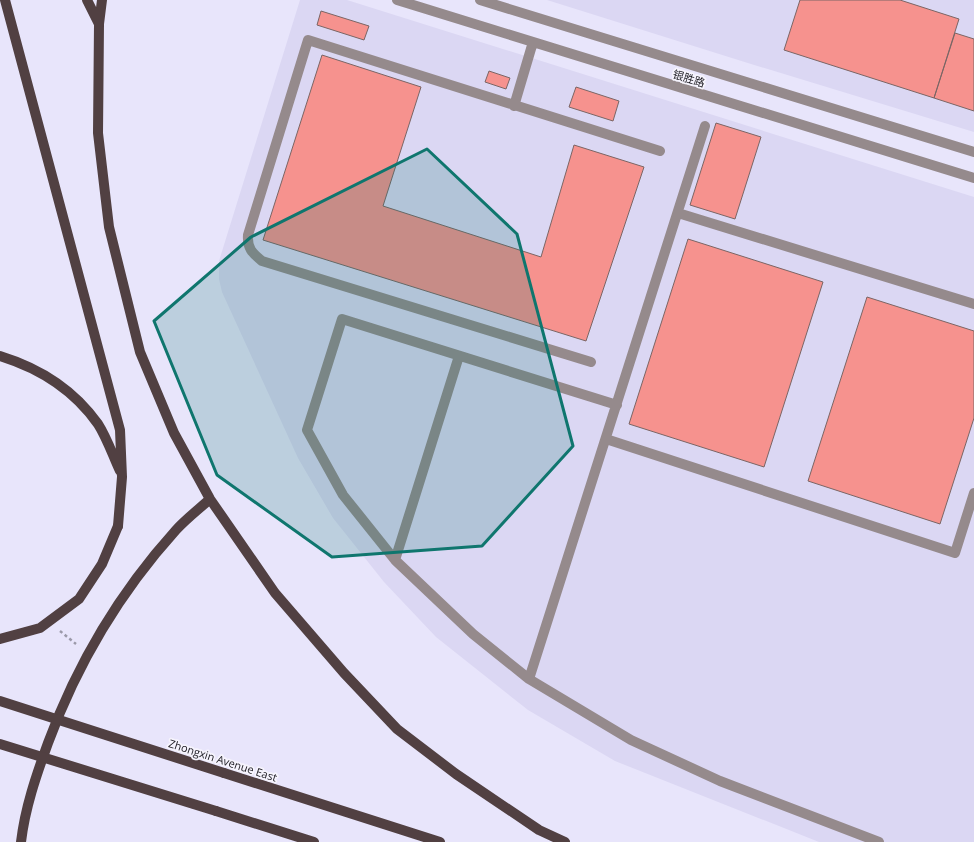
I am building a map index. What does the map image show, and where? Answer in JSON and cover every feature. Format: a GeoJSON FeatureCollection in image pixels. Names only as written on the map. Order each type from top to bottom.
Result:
{"type":"FeatureCollection","features":[{"type":"Feature","properties":{"kind":"main road"},"geometry":{"type":"LineString","coordinates":[[0,639],[40,628],[79,599],[102,564],[118,526],[122,477],[120,430],[6,0]]}},
{"type":"Feature","properties":{"kind":"main road"},"geometry":{"type":"LineString","coordinates":[[87,0],[99,24]]}},
{"type":"Feature","properties":{"kind":"main road"},"geometry":{"type":"LineString","coordinates":[[102,0],[99,24],[98,133],[109,227],[140,352],[174,433],[210,499],[275,593],[344,673],[397,729],[456,774],[539,830],[565,842]]}},
{"type":"Feature","properties":{"kind":"main road"},"geometry":{"type":"LineString","coordinates":[[0,356],[24,363],[51,378],[75,398],[98,425],[122,477]]}},
{"type":"Feature","properties":{"kind":"main road"},"geometry":{"type":"LineString","coordinates":[[21,842],[24,818],[36,774],[61,707],[79,668],[122,597],[139,574],[177,528],[210,499]]}},
{"type":"Feature","properties":{"kind":"main road","name":"Zhongxin Avenue East"},"geometry":{"type":"LineString","coordinates":[[0,701],[440,842]]}},
{"type":"Feature","properties":{"kind":"main road"},"geometry":{"type":"LineString","coordinates":[[0,744],[314,842]]}},
{"type":"Feature","properties":{"kind":"street","name":"银胜路"},"geometry":{"type":"LineString","coordinates":[[397,0],[974,178]]}},
{"type":"Feature","properties":{"kind":"street","name":"银胜路"},"geometry":{"type":"LineString","coordinates":[[480,0],[974,152]]}},
{"type":"Feature","properties":{"kind":"street"},"geometry":{"type":"LineString","coordinates":[[591,362],[262,261],[252,253],[248,244],[248,235],[308,40],[660,151]]}},
{"type":"Feature","properties":{"kind":"street"},"geometry":{"type":"LineString","coordinates":[[514,106],[533,42]]}},
{"type":"Feature","properties":{"kind":"street"},"geometry":{"type":"LineString","coordinates":[[529,679],[705,126]]}},
{"type":"Feature","properties":{"kind":"street"},"geometry":{"type":"LineString","coordinates":[[678,213],[974,304]]}},
{"type":"Feature","properties":{"kind":"street"},"geometry":{"type":"LineString","coordinates":[[617,405],[342,318],[307,430],[343,495],[395,560],[473,634],[529,679],[631,740],[720,781],[879,842]]}},
{"type":"Feature","properties":{"kind":"street"},"geometry":{"type":"LineString","coordinates":[[395,560],[459,356]]}},
{"type":"Feature","properties":{"kind":"street"},"geometry":{"type":"LineString","coordinates":[[606,439],[955,553],[974,493]]}},
{"type":"Feature","properties":{"kind":"highlighted area"},"geometry":{"type":"Polygon","coordinates":[[[427,149],[517,234],[573,446],[482,546],[332,557],[217,475],[154,321],[251,237],[427,149]]]}},
{"type":"Feature","properties":{"kind":"shaded area"},"geometry":{"type":"Polygon","coordinates":[[[300,0],[347,0],[974,197],[974,842],[819,842],[615,761],[528,710],[436,637],[384,582],[333,518],[298,458],[222,292],[219,279],[219,261],[300,0]]]}},
{"type":"Feature","properties":{"kind":"shaded area"},"geometry":{"type":"Polygon","coordinates":[[[547,0],[974,0],[974,132],[751,64],[547,0]]]}},
{"type":"Feature","properties":{"kind":"building"},"geometry":{"type":"Polygon","coordinates":[[[800,0],[900,0],[959,19],[934,98],[784,50],[800,0]]]}},
{"type":"Feature","properties":{"kind":"building"},"geometry":{"type":"Polygon","coordinates":[[[321,11],[369,26],[364,40],[317,25],[321,11]]]}},
{"type":"Feature","properties":{"kind":"building"},"geometry":{"type":"Polygon","coordinates":[[[955,33],[974,39],[974,111],[934,98],[955,33]]]}},
{"type":"Feature","properties":{"kind":"building"},"geometry":{"type":"Polygon","coordinates":[[[322,55],[421,87],[383,206],[541,257],[574,145],[644,167],[586,341],[263,240],[322,55]]]}},
{"type":"Feature","properties":{"kind":"building"},"geometry":{"type":"Polygon","coordinates":[[[489,71],[510,78],[506,89],[485,82],[489,71]]]}},
{"type":"Feature","properties":{"kind":"building"},"geometry":{"type":"Polygon","coordinates":[[[576,87],[619,101],[613,121],[569,107],[576,87]]]}},
{"type":"Feature","properties":{"kind":"building"},"geometry":{"type":"Polygon","coordinates":[[[716,123],[761,137],[735,219],[690,205],[716,123]]]}},
{"type":"Feature","properties":{"kind":"building"},"geometry":{"type":"Polygon","coordinates":[[[688,239],[823,282],[764,467],[629,424],[688,239]]]}},
{"type":"Feature","properties":{"kind":"building"},"geometry":{"type":"Polygon","coordinates":[[[867,297],[974,331],[974,418],[940,524],[808,481],[867,297]]]}}]}
